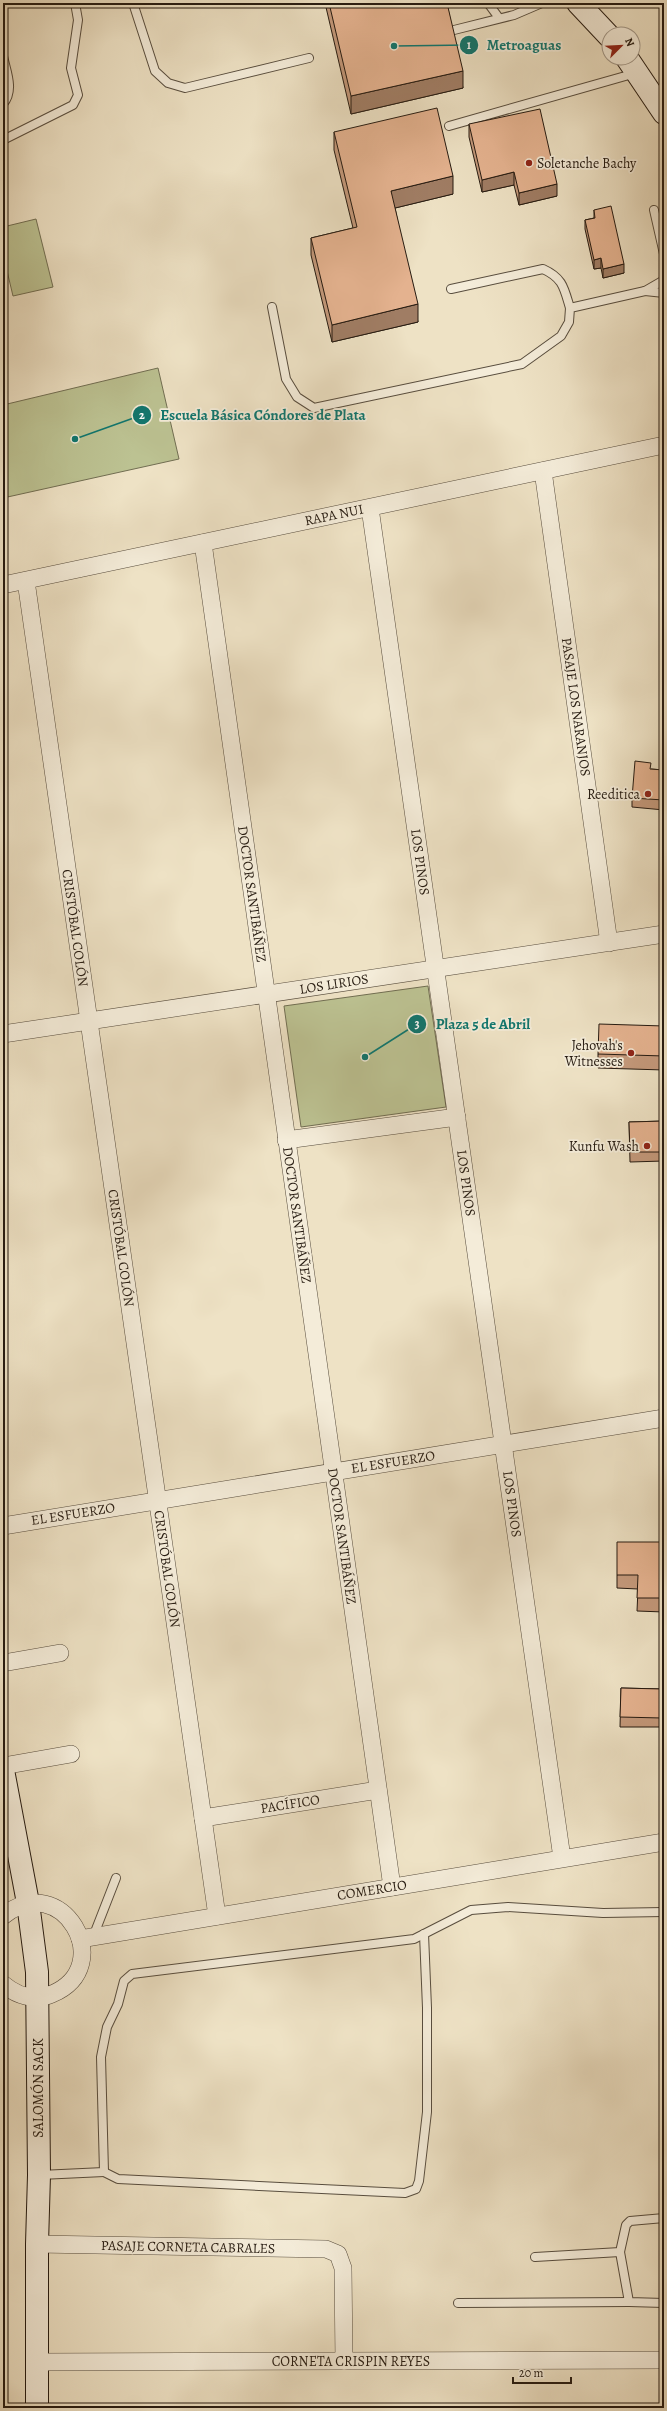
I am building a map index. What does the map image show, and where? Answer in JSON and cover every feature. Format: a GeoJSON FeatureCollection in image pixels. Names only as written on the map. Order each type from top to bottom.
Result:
{"type":"FeatureCollection","features":[{"type":"Feature","properties":{"kind":"street"},"geometry":{"type":"LineString","coordinates":[[578,3],[601,27]]}},
{"type":"Feature","properties":{"kind":"street"},"geometry":{"type":"LineString","coordinates":[[634,66],[664,113]]}},
{"type":"Feature","properties":{"kind":"street","name":"RAPA NUI"},"geometry":{"type":"LineString","coordinates":[[3,585],[664,445]]}},
{"type":"Feature","properties":{"kind":"street","name":"PASAJE LOS NARANJOS"},"geometry":{"type":"LineString","coordinates":[[543,471],[608,942]]}},
{"type":"Feature","properties":{"kind":"street","name":"LOS PINOS"},"geometry":{"type":"LineString","coordinates":[[370,508],[562,1858]]}},
{"type":"Feature","properties":{"kind":"street","name":"DOCTOR SANTIBÁÑEZ"},"geometry":{"type":"LineString","coordinates":[[203,543],[265,994],[392,1887]]}},
{"type":"Feature","properties":{"kind":"street","name":"CRISTÓBAL COLÓN"},"geometry":{"type":"LineString","coordinates":[[26,581],[217,1916]]}},
{"type":"Feature","properties":{"kind":"street","name":"LOS LIRIOS"},"geometry":{"type":"LineString","coordinates":[[3,1034],[664,934]]}},
{"type":"Feature","properties":{"kind":"street"},"geometry":{"type":"LineString","coordinates":[[286,1140],[457,1117]]}},
{"type":"Feature","properties":{"kind":"street","name":"EL ESFUERZO"},"geometry":{"type":"LineString","coordinates":[[3,1526],[664,1418]]}},
{"type":"Feature","properties":{"kind":"street"},"geometry":{"type":"LineString","coordinates":[[3,1663],[60,1652]]}},
{"type":"Feature","properties":{"kind":"street"},"geometry":{"type":"LineString","coordinates":[[3,1766],[71,1754]]}},
{"type":"Feature","properties":{"kind":"street","name":"SALOMÓN SACK"},"geometry":{"type":"LineString","coordinates":[[3,1770],[35,1948],[39,2175],[36,2244],[38,2408]]}},
{"type":"Feature","properties":{"kind":"street","name":"PACÍFICO"},"geometry":{"type":"LineString","coordinates":[[203,1818],[378,1790]]}},
{"type":"Feature","properties":{"kind":"street","name":"COMERCIO"},"geometry":{"type":"LineString","coordinates":[[87,1938],[664,1842]]}},
{"type":"Feature","properties":{"kind":"street"},"geometry":{"type":"LineString","coordinates":[[3,1916],[18,1906],[28,1903],[38,1903],[57,1908],[72,1921],[87,1938],[81,1959],[73,1978],[57,1992],[37,1997],[18,1994],[3,1984]]}},
{"type":"Feature","properties":{"kind":"street","name":"PASAJE CORNETA CABRALES"},"geometry":{"type":"LineString","coordinates":[[36,2244],[326,2249],[338,2254],[343,2268],[344,2361]]}},
{"type":"Feature","properties":{"kind":"street","name":"CORNETA CRISPIN REYES"},"geometry":{"type":"LineString","coordinates":[[38,2362],[664,2360]]}},
{"type":"Feature","properties":{"kind":"lane"},"geometry":{"type":"LineString","coordinates":[[3,140],[73,105],[78,95],[71,68],[78,20],[75,3]]}},
{"type":"Feature","properties":{"kind":"lane"},"geometry":{"type":"LineString","coordinates":[[133,3],[155,71],[168,83],[185,88],[310,58]]}},
{"type":"Feature","properties":{"kind":"lane"},"geometry":{"type":"LineString","coordinates":[[488,3],[500,18]]}},
{"type":"Feature","properties":{"kind":"lane"},"geometry":{"type":"LineString","coordinates":[[454,30],[500,18],[542,3]]}},
{"type":"Feature","properties":{"kind":"lane"},"geometry":{"type":"LineString","coordinates":[[3,56],[10,87],[7,99],[3,104]]}},
{"type":"Feature","properties":{"kind":"lane"},"geometry":{"type":"LineString","coordinates":[[449,126],[630,66]]}},
{"type":"Feature","properties":{"kind":"lane"},"geometry":{"type":"LineString","coordinates":[[654,210],[664,254]]}},
{"type":"Feature","properties":{"kind":"lane"},"geometry":{"type":"LineString","coordinates":[[272,307],[286,379],[297,397],[314,408],[522,364],[543,351],[561,336],[569,322],[570,308],[564,287],[556,275],[543,269],[451,289]]}},
{"type":"Feature","properties":{"kind":"lane"},"geometry":{"type":"LineString","coordinates":[[570,308],[645,291],[664,280]]}},
{"type":"Feature","properties":{"kind":"lane"},"geometry":{"type":"LineString","coordinates":[[645,291],[664,293]]}},
{"type":"Feature","properties":{"kind":"lane"},"geometry":{"type":"LineString","coordinates":[[87,1938],[116,1878]]}},
{"type":"Feature","properties":{"kind":"lane"},"geometry":{"type":"LineString","coordinates":[[104,2172],[101,2057],[106,2027],[118,2004],[124,1981],[132,1974],[414,1939],[471,1910],[508,1907],[603,1913],[664,1912]]}},
{"type":"Feature","properties":{"kind":"lane"},"geometry":{"type":"LineString","coordinates":[[39,2175],[104,2172],[118,2179],[405,2193],[416,2188],[419,2181],[427,2112],[427,2008],[424,1934]]}},
{"type":"Feature","properties":{"kind":"lane"},"geometry":{"type":"LineString","coordinates":[[629,2302],[620,2252],[620,2243],[626,2225],[630,2221],[664,2218]]}},
{"type":"Feature","properties":{"kind":"lane"},"geometry":{"type":"LineString","coordinates":[[535,2257],[620,2252]]}},
{"type":"Feature","properties":{"kind":"lane"},"geometry":{"type":"LineString","coordinates":[[458,2303],[664,2303]]}},
{"type":"Feature","properties":{"kind":"green space"},"geometry":{"type":"Polygon","coordinates":[[[36,219],[53,287],[13,296],[3,254],[3,227],[36,219]]]}},
{"type":"Feature","properties":{"kind":"green space"},"geometry":{"type":"Polygon","coordinates":[[[158,368],[179,459],[3,498],[3,405],[158,368]]]}},
{"type":"Feature","properties":{"kind":"green space"},"geometry":{"type":"Polygon","coordinates":[[[428,986],[446,1107],[301,1127],[284,1006],[428,986]]]}},
{"type":"Feature","properties":{"kind":"building"},"geometry":{"type":"Polygon","coordinates":[[[329,3],[447,3],[463,71],[351,96],[329,3]]]}},
{"type":"Feature","properties":{"kind":"building"},"geometry":{"type":"Polygon","coordinates":[[[437,108],[453,176],[391,191],[418,304],[332,325],[311,238],[357,227],[334,132],[437,108]]]}},
{"type":"Feature","properties":{"kind":"building"},"geometry":{"type":"Polygon","coordinates":[[[540,109],[557,184],[519,193],[514,172],[482,180],[469,124],[540,109]]]}},
{"type":"Feature","properties":{"kind":"building"},"geometry":{"type":"Polygon","coordinates":[[[611,206],[624,264],[603,269],[601,258],[594,260],[585,220],[595,218],[594,210],[611,206]]]}},
{"type":"Feature","properties":{"kind":"building","name":"Reeditica"},"geometry":{"type":"Polygon","coordinates":[[[635,761],[651,763],[650,769],[664,770],[664,800],[632,798],[635,761]]]}},
{"type":"Feature","properties":{"kind":"building"},"geometry":{"type":"Polygon","coordinates":[[[599,1024],[664,1026],[664,1056],[598,1054],[599,1024]]]}},
{"type":"Feature","properties":{"kind":"building","name":"Kunfu Wash"},"geometry":{"type":"Polygon","coordinates":[[[664,1121],[664,1152],[630,1152],[629,1122],[664,1121]]]}},
{"type":"Feature","properties":{"kind":"building"},"geometry":{"type":"Polygon","coordinates":[[[617,1542],[664,1542],[664,1598],[637,1598],[638,1575],[617,1575],[617,1542]]]}},
{"type":"Feature","properties":{"kind":"building"},"geometry":{"type":"Polygon","coordinates":[[[621,1688],[662,1689],[662,1718],[620,1717],[621,1688]]]}},
{"type":"Feature","properties":{"kind":"place","name":"Metroaguas"},"geometry":{"type":"Point","coordinates":[394,46]}},
{"type":"Feature","properties":{"kind":"place","name":"Soletanche Bachy"},"geometry":{"type":"Point","coordinates":[529,163]}},
{"type":"Feature","properties":{"kind":"place","name":"Escuela Básica Cóndores de Plata"},"geometry":{"type":"Point","coordinates":[75,439]}},
{"type":"Feature","properties":{"kind":"place","name":"Reeditica"},"geometry":{"type":"Point","coordinates":[648,794]}},
{"type":"Feature","properties":{"kind":"place","name":"Jehovah's Witnesses"},"geometry":{"type":"Point","coordinates":[631,1053]}},
{"type":"Feature","properties":{"kind":"place","name":"Plaza 5 de Abril"},"geometry":{"type":"Point","coordinates":[365,1057]}},
{"type":"Feature","properties":{"kind":"place","name":"Kunfu Wash"},"geometry":{"type":"Point","coordinates":[647,1146]}}]}
